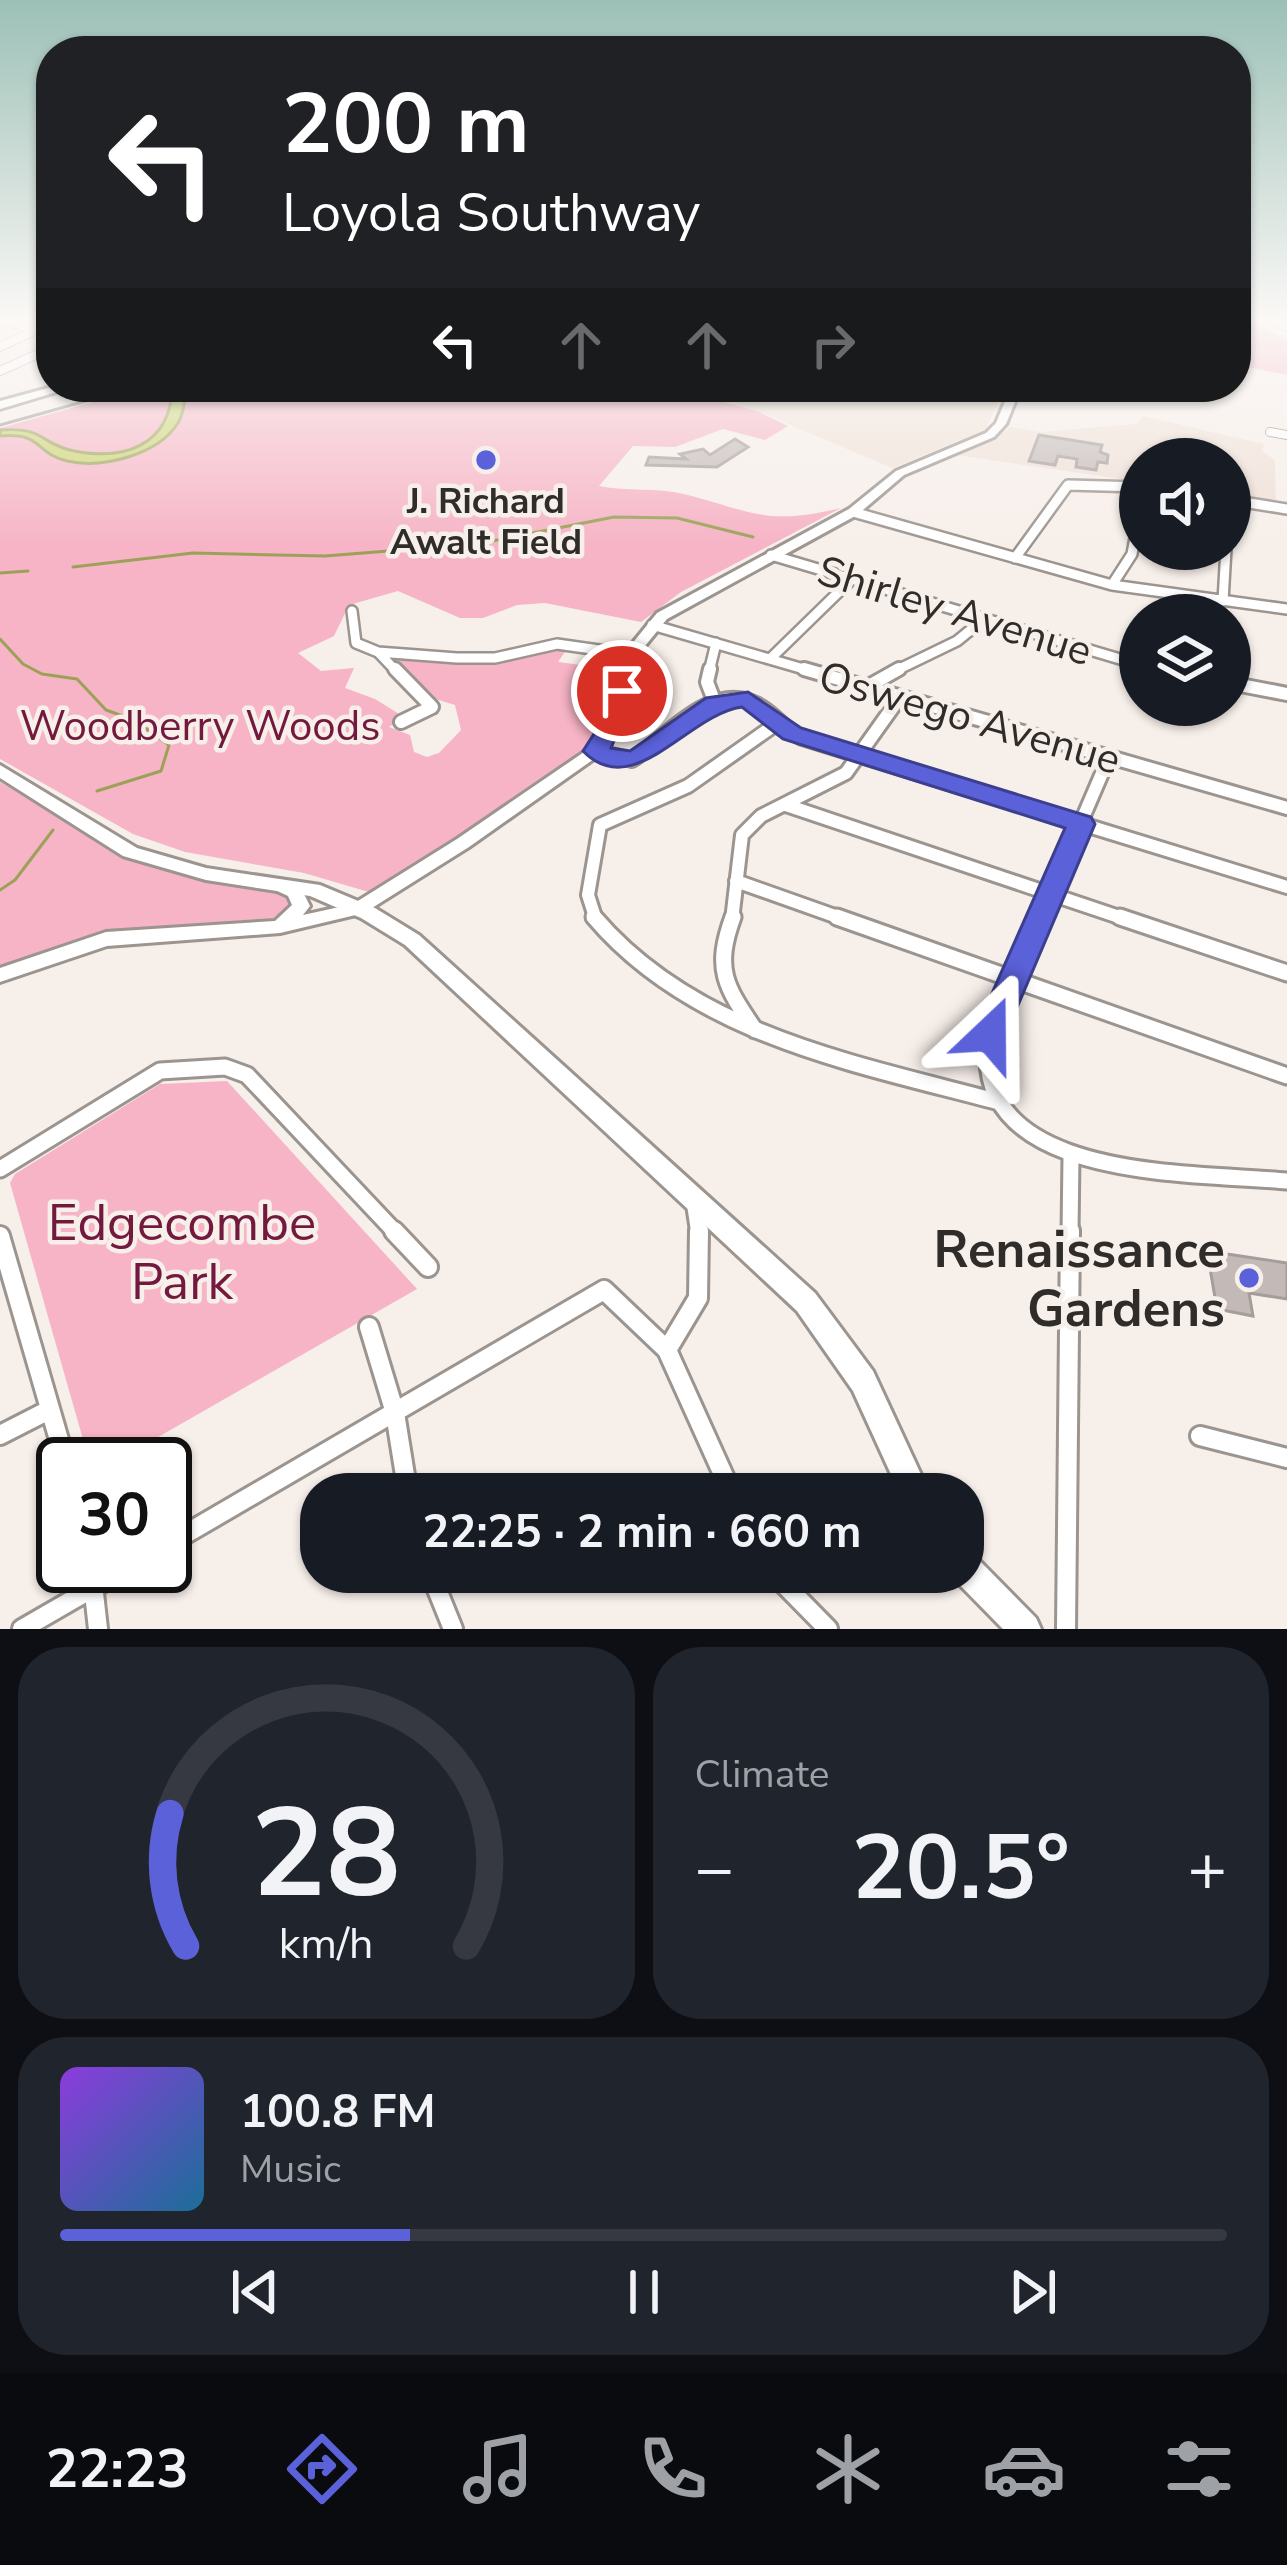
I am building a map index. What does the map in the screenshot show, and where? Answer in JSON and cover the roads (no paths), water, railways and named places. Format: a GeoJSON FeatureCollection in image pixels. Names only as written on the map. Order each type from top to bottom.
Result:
{"type":"FeatureCollection","features":[{"type":"Feature","properties":{"kind":"main road"},"geometry":{"type":"LineString","coordinates":[[47,956],[126,943],[283,934],[370,908],[414,889],[463,843],[596,751],[611,726],[634,656],[652,625],[681,602],[853,512],[900,472],[995,431],[1009,402]]}},
{"type":"Feature","properties":{"kind":"main road"},"geometry":{"type":"LineString","coordinates":[[0,770],[74,814],[114,845],[146,858],[206,874],[314,890],[370,908]]}},
{"type":"Feature","properties":{"kind":"main road"},"geometry":{"type":"LineString","coordinates":[[74,814],[184,857],[309,878],[370,908],[412,940],[784,1279],[822,1321],[863,1382],[905,1473]]}},
{"type":"Feature","properties":{"kind":"main road"},"geometry":{"type":"LineString","coordinates":[[272,882],[301,898],[300,909],[279,927]]}},
{"type":"Feature","properties":{"kind":"main road"},"geometry":{"type":"LineString","coordinates":[[0,975],[47,956],[125,936],[279,927],[370,908]]}},
{"type":"Feature","properties":{"kind":"main road"},"geometry":{"type":"LineString","coordinates":[[984,1588],[1024,1629]]}},
{"type":"Feature","properties":{"kind":"street"},"geometry":{"type":"LineString","coordinates":[[1270,432],[1287,435]]}},
{"type":"Feature","properties":{"kind":"street"},"geometry":{"type":"LineString","coordinates":[[1015,558],[1043,526],[1055,490],[1073,480],[1119,483]]}},
{"type":"Feature","properties":{"kind":"street"},"geometry":{"type":"LineString","coordinates":[[1251,503],[1287,509]]}},
{"type":"Feature","properties":{"kind":"street"},"geometry":{"type":"LineString","coordinates":[[853,512],[1112,586],[1166,594]]}},
{"type":"Feature","properties":{"kind":"street","name":"Shirley Avenue"},"geometry":{"type":"LineString","coordinates":[[771,555],[1119,659]]}},
{"type":"Feature","properties":{"kind":"street"},"geometry":{"type":"LineString","coordinates":[[1112,586],[1122,570]]}},
{"type":"Feature","properties":{"kind":"street"},"geometry":{"type":"LineString","coordinates":[[770,659],[852,579]]}},
{"type":"Feature","properties":{"kind":"street"},"geometry":{"type":"LineString","coordinates":[[1251,604],[1287,609]]}},
{"type":"Feature","properties":{"kind":"street"},"geometry":{"type":"LineString","coordinates":[[352,611],[356,643],[378,652],[484,659],[557,644],[634,656]]}},
{"type":"Feature","properties":{"kind":"street"},"geometry":{"type":"LineString","coordinates":[[867,687],[902,665],[964,640],[984,619]]}},
{"type":"Feature","properties":{"kind":"street","name":"Oswego Avenue"},"geometry":{"type":"LineString","coordinates":[[652,625],[1287,808]]}},
{"type":"Feature","properties":{"kind":"street"},"geometry":{"type":"LineString","coordinates":[[715,703],[707,682],[716,643]]}},
{"type":"Feature","properties":{"kind":"street"},"geometry":{"type":"LineString","coordinates":[[378,652],[432,706],[401,722]]}},
{"type":"Feature","properties":{"kind":"street"},"geometry":{"type":"LineString","coordinates":[[1251,687],[1287,694]]}},
{"type":"Feature","properties":{"kind":"street"},"geometry":{"type":"LineString","coordinates":[[757,1032],[730,993],[722,969],[742,836],[761,816],[840,778],[861,756],[900,697]]}},
{"type":"Feature","properties":{"kind":"street"},"geometry":{"type":"LineString","coordinates":[[596,751],[632,760],[715,703],[748,700],[763,708],[776,724],[861,756],[1287,887]]}},
{"type":"Feature","properties":{"kind":"street"},"geometry":{"type":"LineString","coordinates":[[776,724],[688,786],[606,819],[596,833],[588,895],[598,925],[658,979],[757,1032],[824,1057],[1003,1103]]}},
{"type":"Feature","properties":{"kind":"street"},"geometry":{"type":"LineString","coordinates":[[1109,757],[984,1052],[987,1073],[1003,1103],[1033,1132],[1071,1156],[1287,1180]]}},
{"type":"Feature","properties":{"kind":"street"},"geometry":{"type":"LineString","coordinates":[[785,806],[1287,973]]}},
{"type":"Feature","properties":{"kind":"street"},"geometry":{"type":"LineString","coordinates":[[736,881],[1287,1076]]}},
{"type":"Feature","properties":{"kind":"street"},"geometry":{"type":"LineString","coordinates":[[0,1169],[153,1073],[233,1068],[247,1075],[428,1267]]}},
{"type":"Feature","properties":{"kind":"street"},"geometry":{"type":"LineString","coordinates":[[1066,1629],[1071,1156]]}},
{"type":"Feature","properties":{"kind":"street"},"geometry":{"type":"LineString","coordinates":[[667,1351],[691,1322],[701,1288],[703,1254],[693,1197]]}},
{"type":"Feature","properties":{"kind":"street"},"geometry":{"type":"LineString","coordinates":[[0,1236],[4,1268],[58,1437]]}},
{"type":"Feature","properties":{"kind":"street"},"geometry":{"type":"LineString","coordinates":[[192,1530],[604,1290],[667,1351],[722,1473]]}},
{"type":"Feature","properties":{"kind":"street"},"geometry":{"type":"LineString","coordinates":[[369,1327],[395,1413],[405,1473]]}},
{"type":"Feature","properties":{"kind":"street"},"geometry":{"type":"LineString","coordinates":[[0,1436],[49,1410]]}},
{"type":"Feature","properties":{"kind":"street"},"geometry":{"type":"LineString","coordinates":[[1200,1436],[1287,1458]]}},
{"type":"Feature","properties":{"kind":"street"},"geometry":{"type":"LineString","coordinates":[[22,1629],[70,1593]]}},
{"type":"Feature","properties":{"kind":"street"},"geometry":{"type":"LineString","coordinates":[[95,1593],[98,1629]]}},
{"type":"Feature","properties":{"kind":"street"},"geometry":{"type":"LineString","coordinates":[[438,1593],[452,1629]]}},
{"type":"Feature","properties":{"kind":"street"},"geometry":{"type":"LineString","coordinates":[[793,1593],[828,1629]]}},
{"type":"Feature","properties":{"kind":"waterway"},"geometry":{"type":"LineString","coordinates":[[73,567],[193,553],[325,556],[477,544],[614,517],[677,518],[753,537]]}},
{"type":"Feature","properties":{"kind":"waterway"},"geometry":{"type":"LineString","coordinates":[[0,573],[28,571]]}},
{"type":"Feature","properties":{"kind":"waterway"},"geometry":{"type":"LineString","coordinates":[[0,639],[23,664],[42,674],[77,679],[106,710],[134,720],[169,745],[161,771],[97,791]]}},
{"type":"Feature","properties":{"kind":"waterway"},"geometry":{"type":"LineString","coordinates":[[0,890],[15,880],[53,830]]}},
{"type":"Feature","properties":{"kind":"tram line"},"geometry":{"type":"LineString","coordinates":[[0,425],[82,402]]}},
{"type":"Feature","properties":{"kind":"place","name":"J. Richard Awalt Field"},"geometry":{"type":"Point","coordinates":[486,460]}},
{"type":"Feature","properties":{"kind":"place","name":"Renaissance Gardens"},"geometry":{"type":"Point","coordinates":[1249,1278]}},
{"type":"Feature","properties":{"kind":"park label","name":"Woodberry Woods"},"geometry":{"type":"Point","coordinates":[200,725]}},
{"type":"Feature","properties":{"kind":"park label","name":"Edgecombe Park"},"geometry":{"type":"Point","coordinates":[182,1251]}}]}
